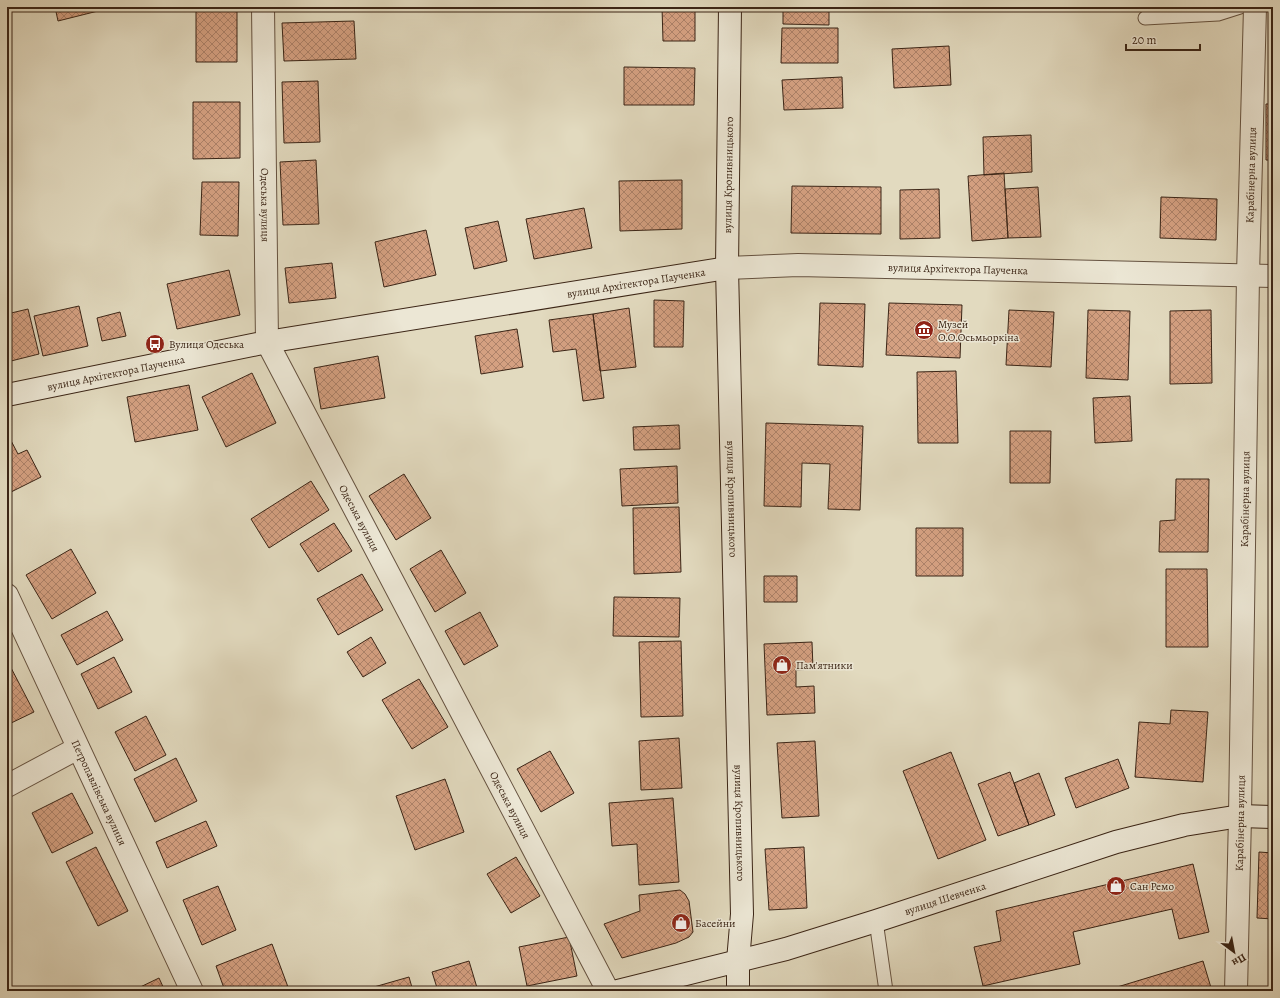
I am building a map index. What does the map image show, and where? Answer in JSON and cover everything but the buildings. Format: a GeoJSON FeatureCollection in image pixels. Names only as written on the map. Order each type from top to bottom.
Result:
{"type":"FeatureCollection","features":[{"type":"Feature","properties":{"kind":"street","name":"Одеська вулиця"},"geometry":{"type":"LineString","coordinates":[[263,7],[268,342],[608,991]]}},
{"type":"Feature","properties":{"kind":"street","name":"вулиця Кропивницького"},"geometry":{"type":"LineString","coordinates":[[730,7],[727,268],[742,914],[738,961],[738,991]]}},
{"type":"Feature","properties":{"kind":"street","name":"Карабінерна вулиця"},"geometry":{"type":"LineString","coordinates":[[1236,991],[1248,275],[1255,7]]}},
{"type":"Feature","properties":{"kind":"street","name":"вулиця Архітектора Паученка"},"geometry":{"type":"LineString","coordinates":[[7,395],[268,342],[727,268],[798,265],[1273,276]]}},
{"type":"Feature","properties":{"kind":"street","name":"Петропавлівська вулиця"},"geometry":{"type":"LineString","coordinates":[[7,594],[192,991]]}},
{"type":"Feature","properties":{"kind":"street"},"geometry":{"type":"LineString","coordinates":[[7,786],[78,748]]}},
{"type":"Feature","properties":{"kind":"street","name":"вулиця Шевченка"},"geometry":{"type":"LineString","coordinates":[[618,991],[786,948],[876,921],[1116,842],[1184,825],[1240,816],[1273,817]]}},
{"type":"Feature","properties":{"kind":"lane"},"geometry":{"type":"LineString","coordinates":[[1145,18],[1218,14],[1240,7]]}},
{"type":"Feature","properties":{"kind":"lane"},"geometry":{"type":"LineString","coordinates":[[876,921],[886,991]]}},
{"type":"Feature","properties":{"kind":"place","name":"Музей О.О.Осьмьоркіна"},"geometry":{"type":"Point","coordinates":[924,330]}},
{"type":"Feature","properties":{"kind":"place","name":"Вулиця Одеська"},"geometry":{"type":"Point","coordinates":[155,344]}},
{"type":"Feature","properties":{"kind":"place","name":"Пам'ятники"},"geometry":{"type":"Point","coordinates":[782,665]}},
{"type":"Feature","properties":{"kind":"place","name":"Сан Ремо"},"geometry":{"type":"Point","coordinates":[1116,886]}},
{"type":"Feature","properties":{"kind":"place","name":"Басейни"},"geometry":{"type":"Point","coordinates":[681,923]}}]}
